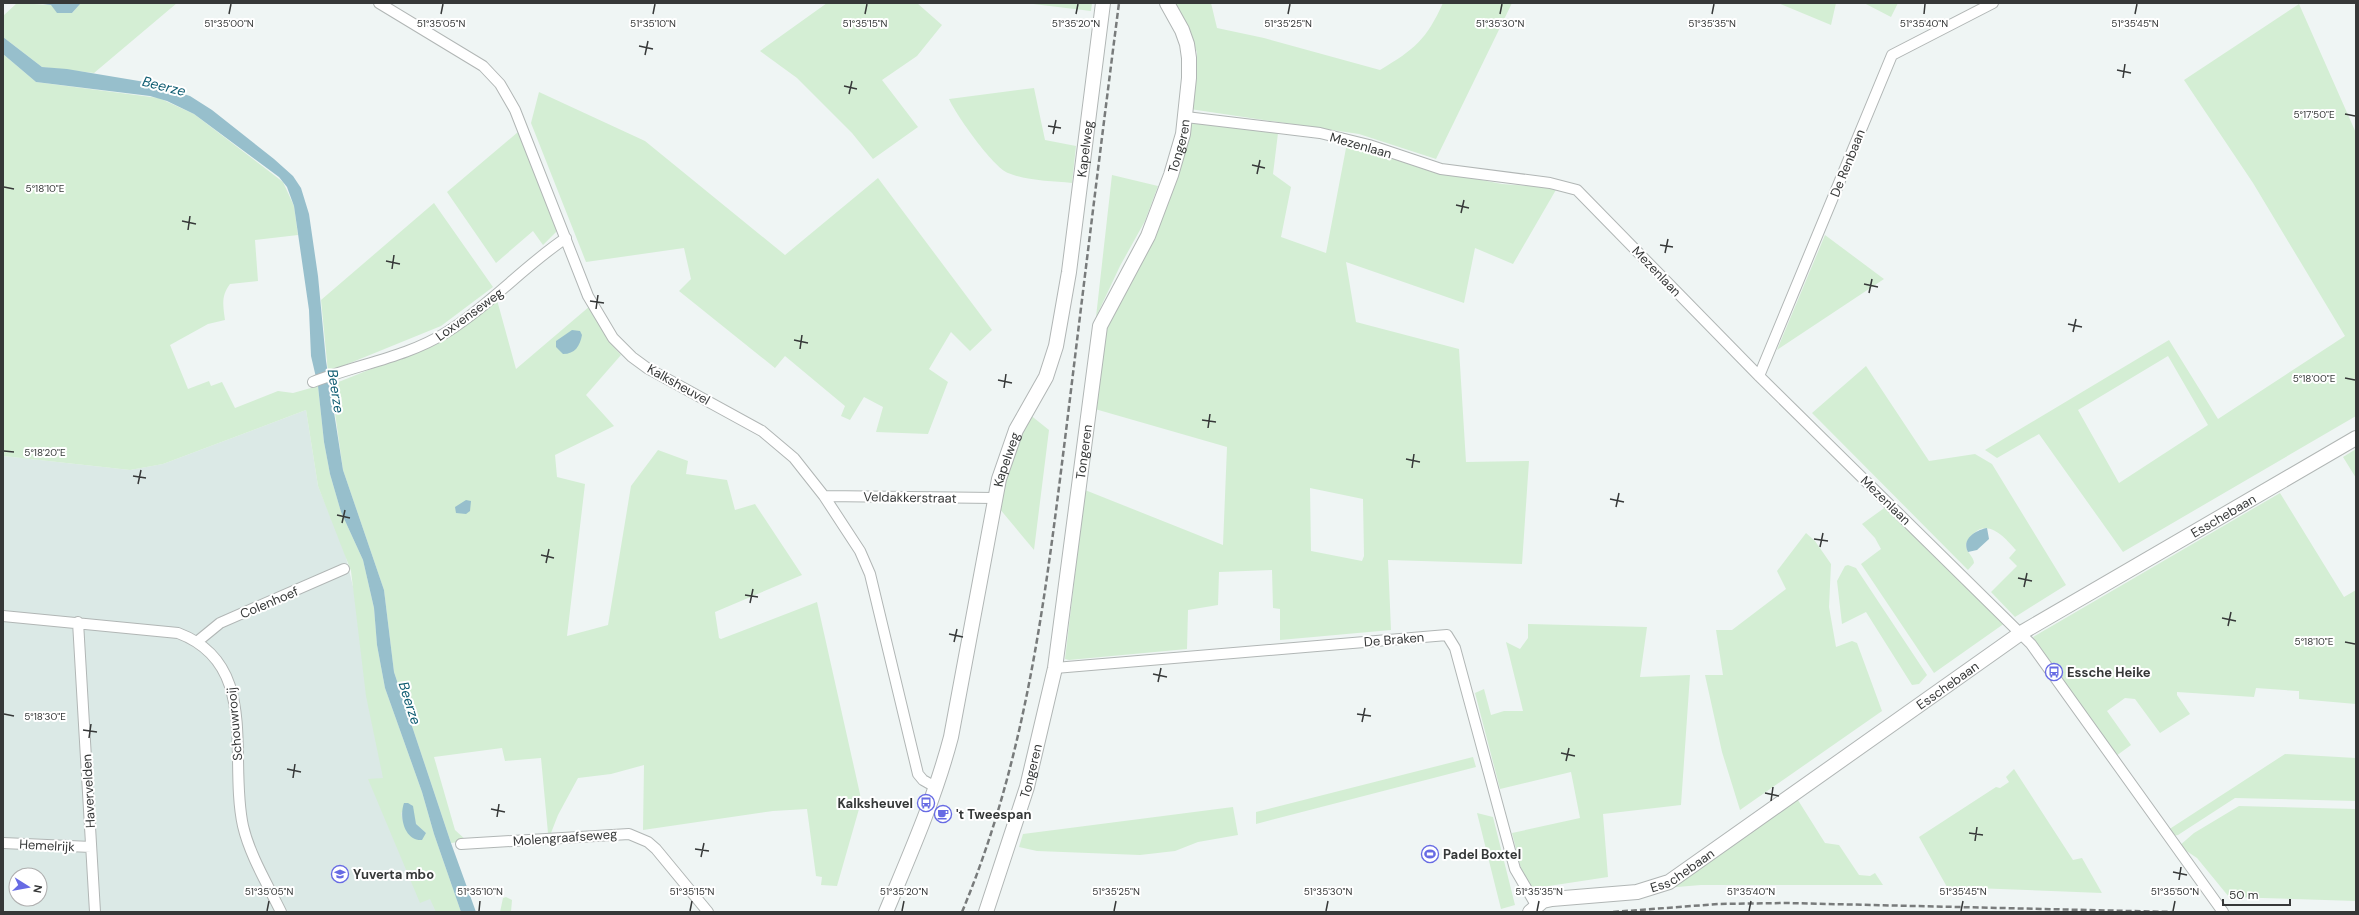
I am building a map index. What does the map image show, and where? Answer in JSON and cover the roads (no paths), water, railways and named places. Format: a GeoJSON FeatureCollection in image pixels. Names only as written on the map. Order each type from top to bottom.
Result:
{"type":"FeatureCollection","features":[{"type":"Feature","properties":{"kind":"street","name":"Kalksheuvel"},"geometry":{"type":"LineString","coordinates":[[379,3],[470,57],[500,84],[515,110],[588,296],[600,319],[623,349],[647,368],[762,431],[794,458],[824,496],[865,562],[918,774],[923,780],[937,788]]}},
{"type":"Feature","properties":{"kind":"street","name":"Kapelweg"},"geometry":{"type":"LineString","coordinates":[[886,912],[937,788],[951,737],[999,479],[1016,430],[1046,377],[1056,346],[1069,272],[1103,3]]}},
{"type":"Feature","properties":{"kind":"street","name":"Tongeren"},"geometry":{"type":"LineString","coordinates":[[986,912],[1027,787],[1055,668],[1100,326],[1148,236],[1164,197],[1178,151],[1186,117],[1189,78],[1188,44],[1167,3]]}},
{"type":"Feature","properties":{"kind":"street","name":"De Renbaan"},"geometry":{"type":"LineString","coordinates":[[1759,376],[1892,55],[1993,3]]}},
{"type":"Feature","properties":{"kind":"street","name":"Mezenlaan"},"geometry":{"type":"LineString","coordinates":[[1186,117],[1320,133],[1369,145],[1441,169],[1550,183],[1577,190],[1759,376],[2021,634]]}},
{"type":"Feature","properties":{"kind":"street","name":"Loxvenseweg"},"geometry":{"type":"LineString","coordinates":[[314,381],[400,355],[447,332],[484,305],[546,252],[566,238]]}},
{"type":"Feature","properties":{"kind":"street","name":"Esschebaan"},"geometry":{"type":"LineString","coordinates":[[1533,909],[1552,899],[1637,892],[1669,882],[2021,634],[2356,438]]}},
{"type":"Feature","properties":{"kind":"street","name":"Veldakkerstraat"},"geometry":{"type":"LineString","coordinates":[[824,496],[995,498]]}},
{"type":"Feature","properties":{"kind":"street","name":"Colenhoef"},"geometry":{"type":"LineString","coordinates":[[198,641],[220,623],[344,569]]}},
{"type":"Feature","properties":{"kind":"street","name":"Schouwrooij"},"geometry":{"type":"LineString","coordinates":[[3,616],[78,622],[178,633],[198,641],[210,651],[222,666],[233,692],[239,799],[243,826],[249,846],[281,912]]}},
{"type":"Feature","properties":{"kind":"street","name":"Havervelden"},"geometry":{"type":"LineString","coordinates":[[78,622],[94,912]]}},
{"type":"Feature","properties":{"kind":"street"},"geometry":{"type":"LineString","coordinates":[[2021,634],[2031,644],[2223,912]]}},
{"type":"Feature","properties":{"kind":"street","name":"De Braken"},"geometry":{"type":"LineString","coordinates":[[1055,668],[1448,635],[1455,648],[1515,869],[1533,909]]}},
{"type":"Feature","properties":{"kind":"street","name":"Molengraafseweg"},"geometry":{"type":"LineString","coordinates":[[460,844],[629,834],[648,842],[656,849],[708,912]]}},
{"type":"Feature","properties":{"kind":"street","name":"Hemelrijk"},"geometry":{"type":"LineString","coordinates":[[3,843],[91,847]]}},
{"type":"Feature","properties":{"kind":"water"},"geometry":{"type":"Polygon","coordinates":[[[35,3],[81,3],[72,13],[57,13],[51,5],[35,3]]]}},
{"type":"Feature","properties":{"kind":"water"},"geometry":{"type":"Polygon","coordinates":[[[3,37],[42,67],[67,69],[145,82],[190,96],[212,110],[274,159],[293,176],[301,188],[309,214],[318,276],[326,361],[343,470],[384,590],[394,672],[451,843],[476,912],[461,912],[434,834],[422,792],[385,688],[377,645],[374,608],[363,560],[341,512],[330,474],[324,442],[318,386],[311,356],[309,310],[294,206],[287,187],[279,177],[194,114],[167,101],[150,96],[36,82],[3,54],[3,37]]]}},
{"type":"Feature","properties":{"kind":"water"},"geometry":{"type":"Polygon","coordinates":[[[572,330],[580,331],[582,335],[580,343],[571,353],[563,354],[556,347],[556,341],[572,330]]]}},
{"type":"Feature","properties":{"kind":"water"},"geometry":{"type":"Polygon","coordinates":[[[466,500],[471,501],[470,511],[466,514],[456,513],[455,507],[466,500]]]}},
{"type":"Feature","properties":{"kind":"water"},"geometry":{"type":"Polygon","coordinates":[[[1987,528],[1989,539],[1977,550],[1968,552],[1966,543],[1968,539],[1974,533],[1987,528]]]}},
{"type":"Feature","properties":{"kind":"water"},"geometry":{"type":"Polygon","coordinates":[[[404,803],[408,803],[413,806],[416,824],[426,833],[422,840],[411,836],[404,827],[402,814],[404,803]]]}},
{"type":"Feature","properties":{"kind":"railway"},"geometry":{"type":"LineString","coordinates":[[962,912],[985,853],[1003,793],[1019,732],[1042,610],[1067,423],[1119,3]]}},
{"type":"Feature","properties":{"kind":"railway"},"geometry":{"type":"LineString","coordinates":[[1613,912],[1718,904],[1786,903],[2173,912]]}},
{"type":"Feature","properties":{"kind":"place","name":"Essche Heike"},"geometry":{"type":"Point","coordinates":[2054,672]}},
{"type":"Feature","properties":{"kind":"place","name":"Kalksheuvel"},"geometry":{"type":"Point","coordinates":[926,803]}},
{"type":"Feature","properties":{"kind":"place","name":"'t Tweespan"},"geometry":{"type":"Point","coordinates":[943,814]}},
{"type":"Feature","properties":{"kind":"place","name":"Padel Boxtel"},"geometry":{"type":"Point","coordinates":[1430,854]}},
{"type":"Feature","properties":{"kind":"place","name":"Yuverta mbo"},"geometry":{"type":"Point","coordinates":[340,874]}},
{"type":"Feature","properties":{"kind":"water label","name":"Beerze"},"geometry":{"type":"Point","coordinates":[164,86]}},
{"type":"Feature","properties":{"kind":"water label","name":"Beerze"},"geometry":{"type":"Point","coordinates":[336,391]}},
{"type":"Feature","properties":{"kind":"water label","name":"Beerze"},"geometry":{"type":"Point","coordinates":[410,703]}}]}
